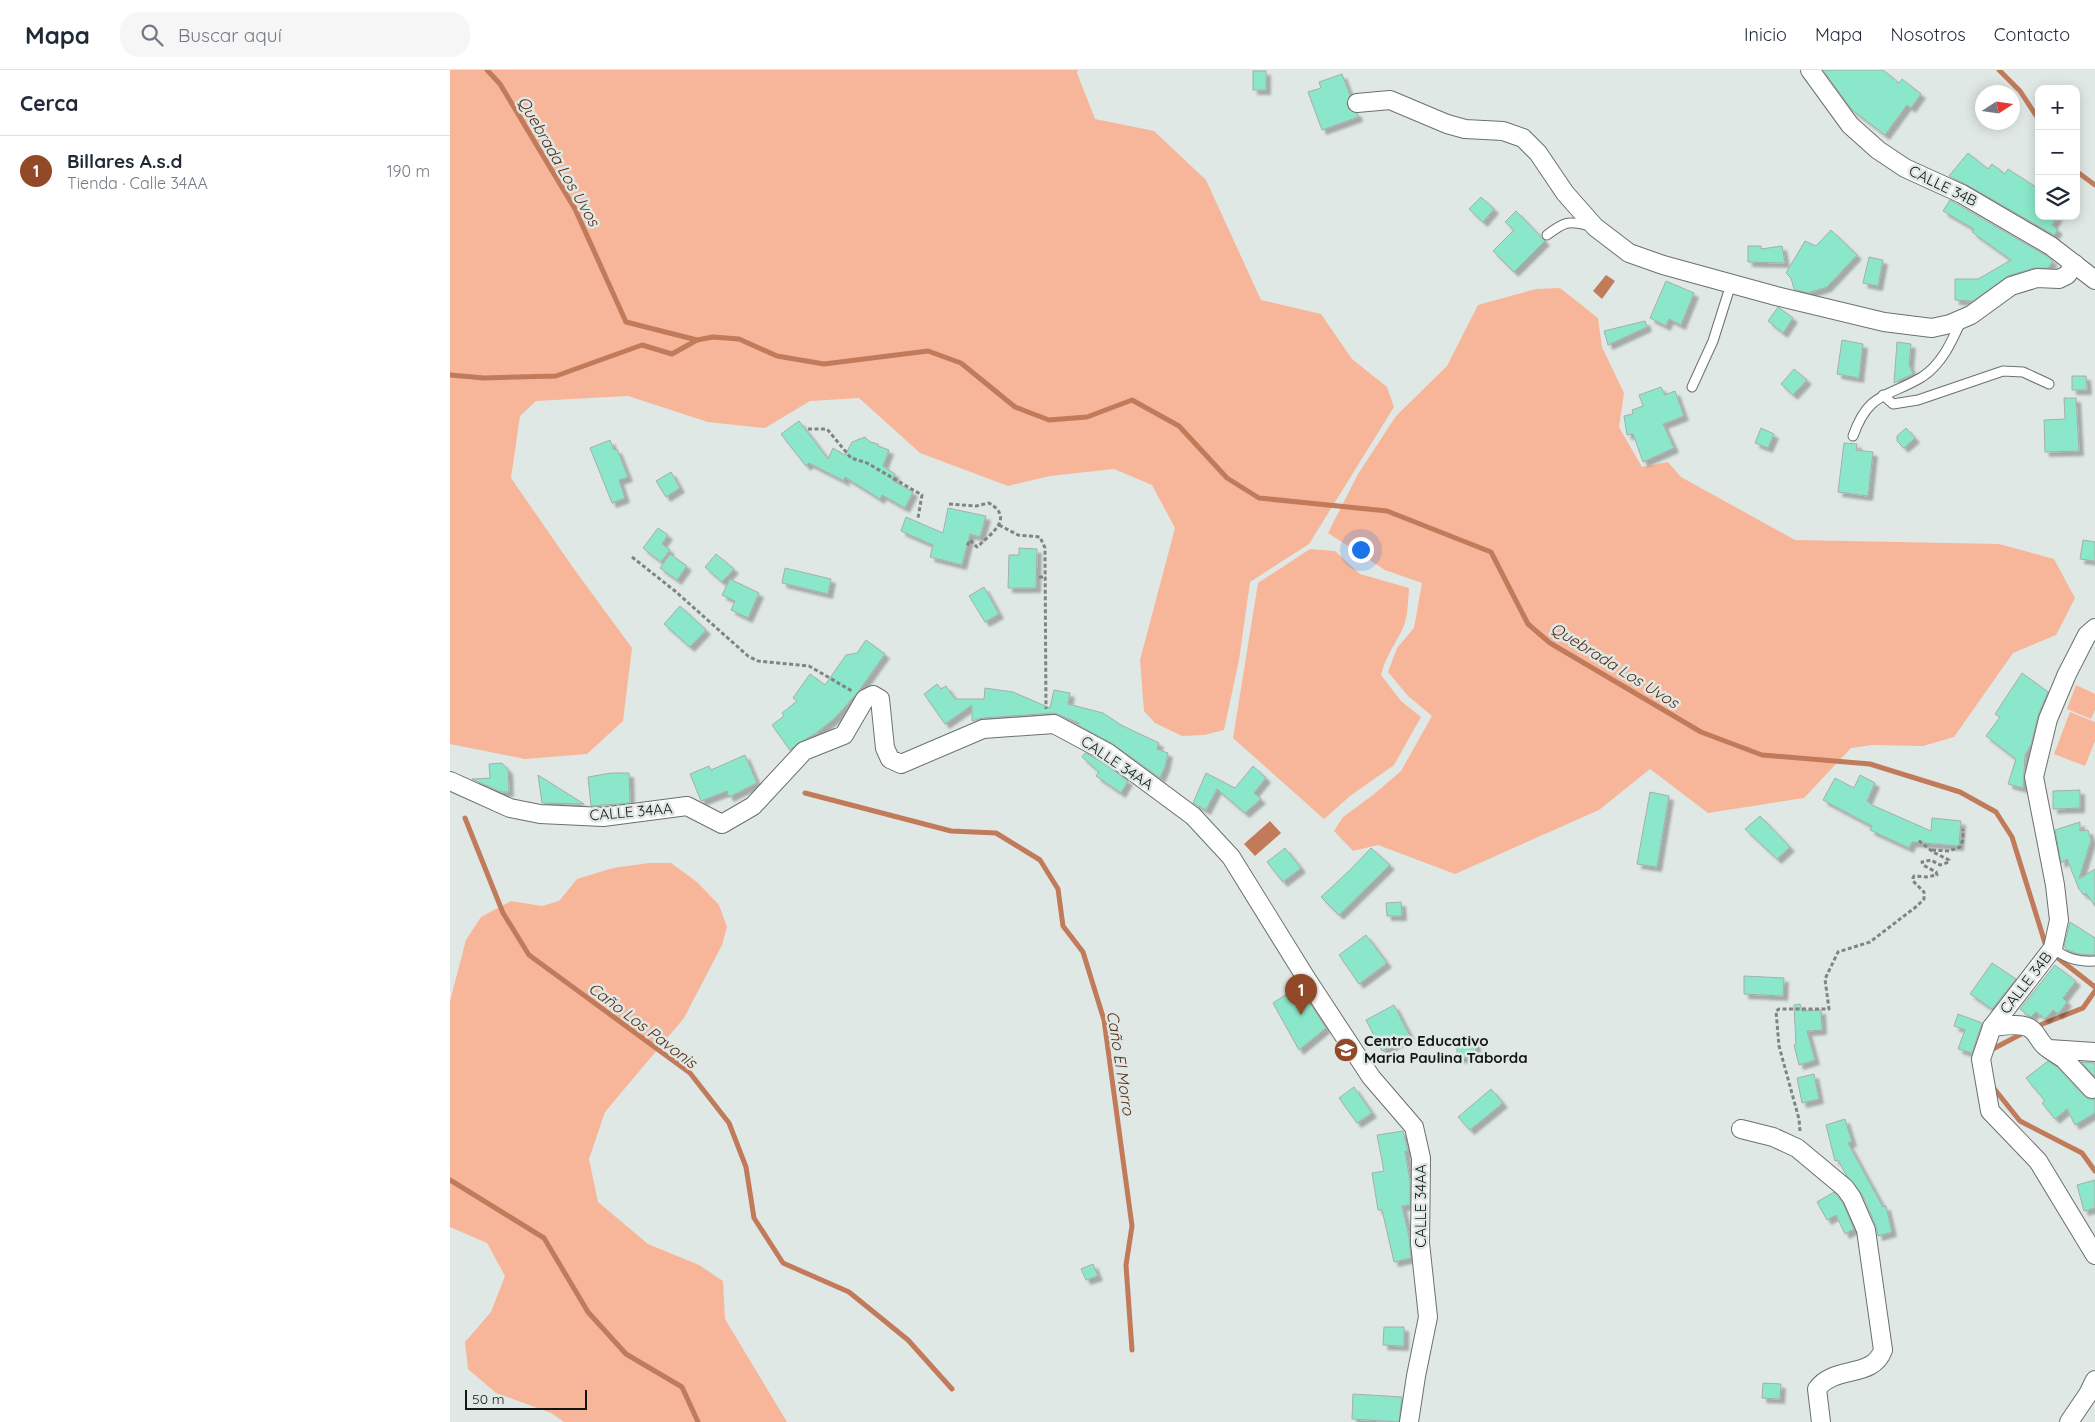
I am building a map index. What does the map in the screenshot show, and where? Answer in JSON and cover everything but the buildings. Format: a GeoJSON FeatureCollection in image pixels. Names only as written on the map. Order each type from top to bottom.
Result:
{"type":"FeatureCollection","features":[{"type":"Feature","properties":{"kind":"street","name":"CALLE 34B"},"geometry":{"type":"LineString","coordinates":[[1810,70],[1850,124],[1878,150],[1905,168],[1962,194],[2051,246],[2095,280]]}},
{"type":"Feature","properties":{"kind":"street"},"geometry":{"type":"LineString","coordinates":[[1357,103],[1390,100],[1447,124],[1465,129],[1503,131],[1523,138],[1538,153],[1565,193],[1595,227],[1629,253],[1663,265],[1731,284],[1884,322],[1932,328],[1961,320],[2010,286],[2037,278],[2059,278],[2067,275],[2075,264]]}},
{"type":"Feature","properties":{"kind":"street","name":"CALLE 34B"},"geometry":{"type":"LineString","coordinates":[[2095,628],[2087,635],[2048,719],[2034,777],[2056,894],[2059,920],[2051,951],[1992,1027],[1981,1059],[1990,1111],[2038,1161],[2095,1255]]}},
{"type":"Feature","properties":{"kind":"street","name":"CALLE 34AA"},"geometry":{"type":"LineString","coordinates":[[450,781],[510,808],[540,814],[603,817],[687,806],[722,824],[753,806],[804,751],[844,735],[865,699],[873,695],[880,699],[885,748],[890,759],[901,764],[983,730],[1054,724],[1108,753],[1193,816],[1231,857],[1306,978],[1371,1077],[1414,1127],[1422,1158],[1420,1243],[1428,1317],[1409,1422]]}},
{"type":"Feature","properties":{"kind":"street"},"geometry":{"type":"LineString","coordinates":[[1992,1027],[2014,1025],[2030,1029],[2043,1046],[2064,1060],[2092,1089]]}},
{"type":"Feature","properties":{"kind":"street"},"geometry":{"type":"LineString","coordinates":[[2049,1049],[2095,1052]]}},
{"type":"Feature","properties":{"kind":"street"},"geometry":{"type":"LineString","coordinates":[[1741,1129],[1773,1137],[1802,1152],[1846,1188],[1866,1230],[1883,1344],[1881,1355],[1874,1364],[1833,1376],[1821,1385],[1818,1389],[1821,1422]]}},
{"type":"Feature","properties":{"kind":"street"},"geometry":{"type":"LineString","coordinates":[[2069,1422],[2095,1380]]}},
{"type":"Feature","properties":{"kind":"lane"},"geometry":{"type":"LineString","coordinates":[[1547,235],[1562,224],[1574,221],[1595,227]]}},
{"type":"Feature","properties":{"kind":"lane"},"geometry":{"type":"LineString","coordinates":[[1692,387],[1713,341],[1731,284]]}},
{"type":"Feature","properties":{"kind":"lane"},"geometry":{"type":"LineString","coordinates":[[1853,436],[1858,422],[1872,404],[1883,395],[1924,376],[1950,348],[1961,320]]}},
{"type":"Feature","properties":{"kind":"lane"},"geometry":{"type":"LineString","coordinates":[[1883,395],[1893,404],[1918,400],[2003,372],[2023,372],[2049,384]]}},
{"type":"Feature","properties":{"kind":"lane"},"geometry":{"type":"LineString","coordinates":[[2051,951],[2072,959],[2095,961]]}},
{"type":"Feature","properties":{"kind":"path"},"geometry":{"type":"LineString","coordinates":[[808,429],[827,429],[851,458],[867,463],[922,496],[918,518]]}},
{"type":"Feature","properties":{"kind":"path"},"geometry":{"type":"LineString","coordinates":[[949,504],[976,506],[989,503],[998,511],[1001,517],[999,525],[977,547],[970,540],[967,546]]}},
{"type":"Feature","properties":{"kind":"path"},"geometry":{"type":"LineString","coordinates":[[999,525],[1018,534],[1041,538],[1045,548],[1046,725]]}},
{"type":"Feature","properties":{"kind":"path"},"geometry":{"type":"LineString","coordinates":[[974,544],[975,537]]}},
{"type":"Feature","properties":{"kind":"path"},"geometry":{"type":"LineString","coordinates":[[632,558],[675,591],[748,656],[758,661],[809,666],[865,699]]}},
{"type":"Feature","properties":{"kind":"path"},"geometry":{"type":"LineString","coordinates":[[1039,577],[1046,577]]}},
{"type":"Feature","properties":{"kind":"path"},"geometry":{"type":"LineString","coordinates":[[1932,850],[1949,851],[1960,847],[1963,840],[1963,828]]}},
{"type":"Feature","properties":{"kind":"path"},"geometry":{"type":"LineString","coordinates":[[1802,1152],[1799,1119],[1778,1046],[1776,1011],[1779,1009],[1829,1009],[1825,979],[1838,952],[1870,942],[1924,899],[1924,892],[1913,880],[1914,876],[1937,876],[1936,872],[1923,865],[1922,862],[1930,860],[1940,865],[1950,862],[1918,840]]}},
{"type":"Feature","properties":{"kind":"shaded area"},"geometry":{"type":"Polygon","coordinates":[[[450,70],[1078,70],[1077,73],[1095,119],[1154,131],[1206,180],[1261,300],[1321,314],[1352,359],[1387,387],[1394,407],[1309,544],[1250,582],[1239,660],[1224,730],[1204,735],[1182,736],[1155,723],[1144,711],[1140,660],[1175,528],[1152,485],[1114,469],[1050,476],[1008,486],[920,453],[859,398],[810,401],[765,428],[708,422],[628,396],[536,401],[520,416],[511,478],[632,648],[623,721],[587,754],[525,759],[450,744],[450,70]]]}},
{"type":"Feature","properties":{"kind":"shaded area"},"geometry":{"type":"Polygon","coordinates":[[[1606,275],[1615,281],[1602,299],[1593,291],[1606,275]]]}},
{"type":"Feature","properties":{"kind":"shaded area"},"geometry":{"type":"Polygon","coordinates":[[[1560,288],[1598,318],[1602,347],[1624,393],[1619,427],[1642,467],[1668,462],[1681,477],[1795,540],[1999,544],[2054,559],[2075,598],[2056,635],[2013,653],[1954,737],[1923,746],[1872,745],[1851,748],[1804,798],[1708,813],[1650,769],[1599,810],[1455,874],[1378,845],[1353,851],[1334,831],[1343,817],[1401,771],[1432,716],[1408,696],[1388,672],[1397,648],[1414,628],[1422,583],[1385,570],[1328,533],[1358,474],[1396,416],[1447,366],[1478,305],[1536,289],[1560,288]]]}},
{"type":"Feature","properties":{"kind":"shaded area"},"geometry":{"type":"Polygon","coordinates":[[[1310,549],[1335,551],[1360,574],[1409,588],[1405,623],[1381,675],[1401,701],[1421,717],[1394,765],[1350,796],[1324,819],[1233,738],[1258,583],[1310,549]]]}},
{"type":"Feature","properties":{"kind":"shaded area"},"geometry":{"type":"Polygon","coordinates":[[[2076,685],[2095,694],[2095,710],[2091,719],[2067,709],[2076,685]]]}},
{"type":"Feature","properties":{"kind":"shaded area"},"geometry":{"type":"Polygon","coordinates":[[[2070,712],[2095,722],[2095,741],[2085,766],[2054,754],[2070,712]]]}},
{"type":"Feature","properties":{"kind":"shaded area"},"geometry":{"type":"Polygon","coordinates":[[[1270,821],[1281,833],[1255,856],[1244,844],[1270,821]]]}},
{"type":"Feature","properties":{"kind":"shaded area"},"geometry":{"type":"Polygon","coordinates":[[[649,863],[671,863],[697,882],[719,905],[727,927],[722,945],[684,1018],[605,1112],[589,1159],[598,1202],[648,1244],[699,1265],[723,1281],[725,1319],[787,1422],[564,1422],[551,1413],[496,1393],[468,1369],[465,1342],[491,1312],[505,1276],[487,1243],[450,1227],[450,1001],[466,940],[481,917],[511,901],[542,906],[559,901],[577,879],[613,868],[649,863]]]}},
{"type":"Feature","properties":{"kind":"waterway","name":"Quebrada Los Uvos"},"geometry":{"type":"LineString","coordinates":[[487,70],[500,84],[575,209],[626,322],[697,340],[713,337],[739,339],[777,356],[824,364],[928,351],[961,363],[1015,407],[1049,420],[1087,417],[1132,400],[1179,426],[1227,478],[1259,498],[1387,511],[1491,552],[1528,624],[1550,643],[1701,732],[1762,755],[1870,764],[1960,792],[1996,812],[2012,837],[2045,943],[2054,955],[2095,987]]}},
{"type":"Feature","properties":{"kind":"waterway"},"geometry":{"type":"LineString","coordinates":[[1999,70],[2020,91],[2035,114]]}},
{"type":"Feature","properties":{"kind":"waterway"},"geometry":{"type":"LineString","coordinates":[[2080,174],[2095,185]]}},
{"type":"Feature","properties":{"kind":"waterway"},"geometry":{"type":"LineString","coordinates":[[450,375],[484,378],[556,376],[642,345],[672,354],[697,340]]}},
{"type":"Feature","properties":{"kind":"waterway","name":"Caño El Morro"},"geometry":{"type":"LineString","coordinates":[[805,793],[951,831],[996,833],[1040,860],[1058,889],[1063,926],[1083,952],[1104,1020],[1132,1226],[1126,1265],[1132,1350]]}},
{"type":"Feature","properties":{"kind":"waterway","name":"Caño Los Pavonis"},"geometry":{"type":"LineString","coordinates":[[465,818],[503,913],[529,955],[690,1073],[729,1123],[746,1167],[754,1218],[783,1263],[849,1292],[908,1340],[952,1389]]}},
{"type":"Feature","properties":{"kind":"waterway"},"geometry":{"type":"LineString","coordinates":[[2035,1027],[2083,1008],[2095,991]]}},
{"type":"Feature","properties":{"kind":"waterway"},"geometry":{"type":"LineString","coordinates":[[1989,1051],[2025,1032]]}},
{"type":"Feature","properties":{"kind":"waterway"},"geometry":{"type":"LineString","coordinates":[[1992,1086],[2020,1121],[2082,1153],[2095,1171]]}},
{"type":"Feature","properties":{"kind":"waterway"},"geometry":{"type":"LineString","coordinates":[[450,1180],[544,1238],[588,1312],[626,1354],[682,1387],[698,1422]]}},
{"type":"Feature","properties":{"kind":"place","name":"Billares A.s.d"},"geometry":{"type":"Point","coordinates":[1301,1015]}},
{"type":"Feature","properties":{"kind":"place","name":"Centro Educativo Maria Paulina Taborda"},"geometry":{"type":"Point","coordinates":[1346,1050]}}]}
